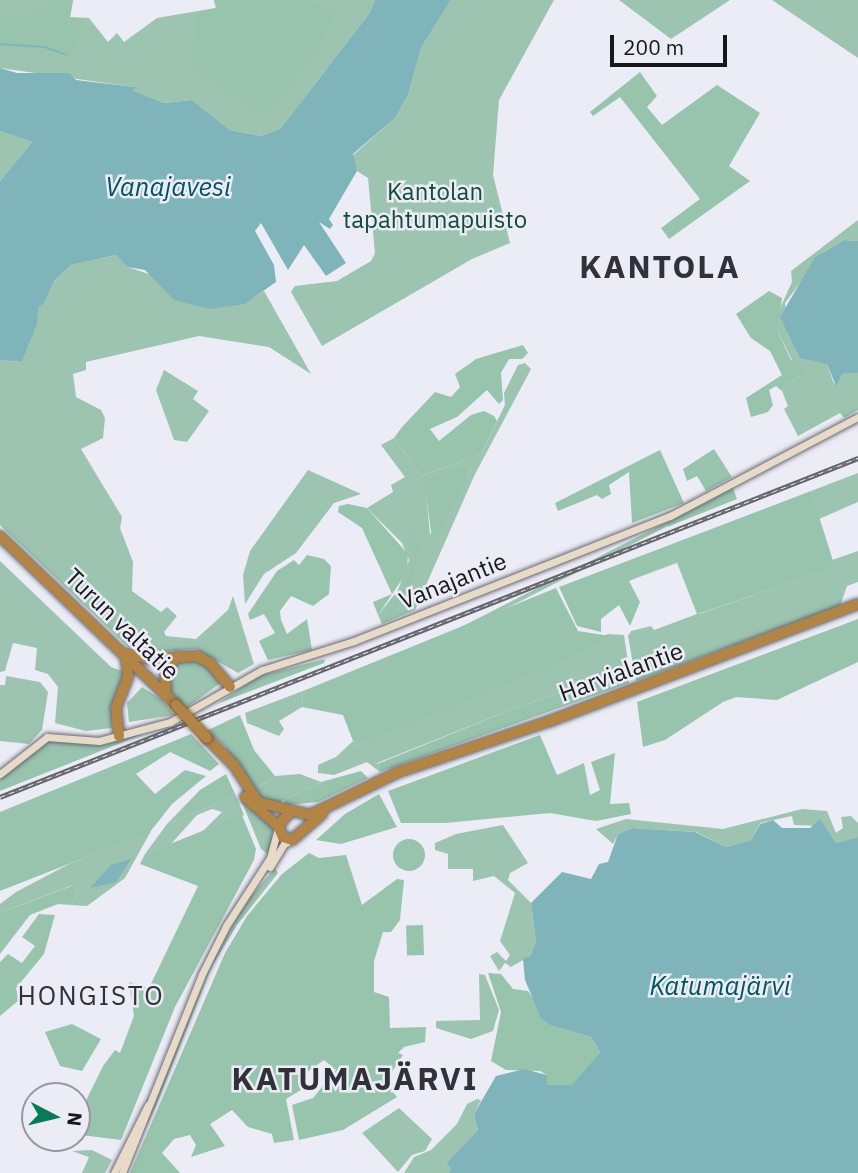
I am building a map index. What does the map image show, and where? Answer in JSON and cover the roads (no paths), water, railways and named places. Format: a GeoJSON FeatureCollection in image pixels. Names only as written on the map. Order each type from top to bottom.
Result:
{"type":"FeatureCollection","features":[{"type":"Feature","properties":{"kind":"highway","name":"Turun valtatie"},"geometry":{"type":"LineString","coordinates":[[0,536],[147,675],[234,765],[253,799],[293,813]]}},
{"type":"Feature","properties":{"kind":"highway","name":"Harvialantie"},"geometry":{"type":"LineString","coordinates":[[293,813],[310,815],[396,773],[550,721],[858,604]]}},
{"type":"Feature","properties":{"kind":"highway"},"geometry":{"type":"LineString","coordinates":[[119,736],[116,708],[130,669],[125,654],[152,659],[180,655],[206,660],[230,687]]}},
{"type":"Feature","properties":{"kind":"highway"},"geometry":{"type":"LineString","coordinates":[[166,695],[165,669],[180,655]]}},
{"type":"Feature","properties":{"kind":"highway"},"geometry":{"type":"LineString","coordinates":[[123,691],[147,675]]}},
{"type":"Feature","properties":{"kind":"highway","name":"Turun valtatie"},"geometry":{"type":"LineString","coordinates":[[210,741],[246,799],[278,826],[284,837],[292,840]]}},
{"type":"Feature","properties":{"kind":"highway","name":"Harvialantie"},"geometry":{"type":"LineString","coordinates":[[292,840],[324,812],[396,773]]}},
{"type":"Feature","properties":{"kind":"highway"},"geometry":{"type":"LineString","coordinates":[[278,826],[293,813],[304,832]]}},
{"type":"Feature","properties":{"kind":"street","name":"Vanajantie"},"geometry":{"type":"LineString","coordinates":[[0,774],[51,736],[99,741],[182,716],[262,670],[359,640],[670,516],[858,417]]}},
{"type":"Feature","properties":{"kind":"street"},"geometry":{"type":"LineString","coordinates":[[122,1173],[202,974],[237,909],[270,858],[278,826]]}},
{"type":"Feature","properties":{"kind":"street"},"geometry":{"type":"LineString","coordinates":[[237,909],[284,844],[292,840]]}},
{"type":"Feature","properties":{"kind":"street"},"geometry":{"type":"LineString","coordinates":[[114,1173],[158,1086]]}},
{"type":"Feature","properties":{"kind":"water","name":"Vanajavesi"},"geometry":{"type":"Polygon","coordinates":[[[375,0],[451,0],[421,48],[408,95],[395,118],[353,154],[357,171],[329,219],[333,225],[330,229],[319,222],[346,263],[326,276],[304,245],[288,270],[261,223],[255,231],[274,265],[276,282],[245,304],[210,309],[174,300],[145,270],[127,267],[116,255],[71,265],[55,280],[44,304],[38,307],[37,325],[22,362],[0,360],[0,181],[32,142],[0,131],[0,68],[17,73],[69,73],[76,80],[135,87],[133,91],[164,103],[192,100],[230,130],[261,136],[280,129],[369,14],[375,0]]]}},
{"type":"Feature","properties":{"kind":"water"},"geometry":{"type":"Polygon","coordinates":[[[844,240],[858,241],[858,373],[842,374],[836,386],[827,364],[800,358],[780,317],[815,257],[844,240]]]}},
{"type":"Feature","properties":{"kind":"water","name":"Katumajärvi"},"geometry":{"type":"Polygon","coordinates":[[[820,819],[836,843],[858,837],[858,1173],[448,1173],[451,1169],[446,1163],[478,1130],[474,1114],[496,1076],[524,1069],[547,1075],[547,1085],[572,1085],[600,1052],[591,1037],[552,1026],[541,1018],[525,980],[523,959],[530,956],[536,941],[531,903],[562,872],[591,879],[599,864],[608,862],[618,834],[632,828],[695,832],[726,847],[751,840],[760,824],[773,820],[782,828],[810,828],[820,819]]]}},
{"type":"Feature","properties":{"kind":"water"},"geometry":{"type":"Polygon","coordinates":[[[131,859],[116,882],[90,888],[111,865],[131,859]]]}},
{"type":"Feature","properties":{"kind":"waterway"},"geometry":{"type":"LineString","coordinates":[[0,44],[45,47],[67,55]]}},
{"type":"Feature","properties":{"kind":"railway"},"geometry":{"type":"LineString","coordinates":[[0,797],[858,458]]}},
{"type":"Feature","properties":{"kind":"district","name":"KANTOLA"},"geometry":{"type":"Point","coordinates":[660,266]}},
{"type":"Feature","properties":{"kind":"district","name":"HONGISTO"},"geometry":{"type":"Point","coordinates":[91,996]}},
{"type":"Feature","properties":{"kind":"district","name":"KATUMAJÄRVI"},"geometry":{"type":"Point","coordinates":[355,1078]}},
{"type":"Feature","properties":{"kind":"park label","name":"Kantolan tapahtumapuisto"},"geometry":{"type":"Point","coordinates":[435,206]}}]}
